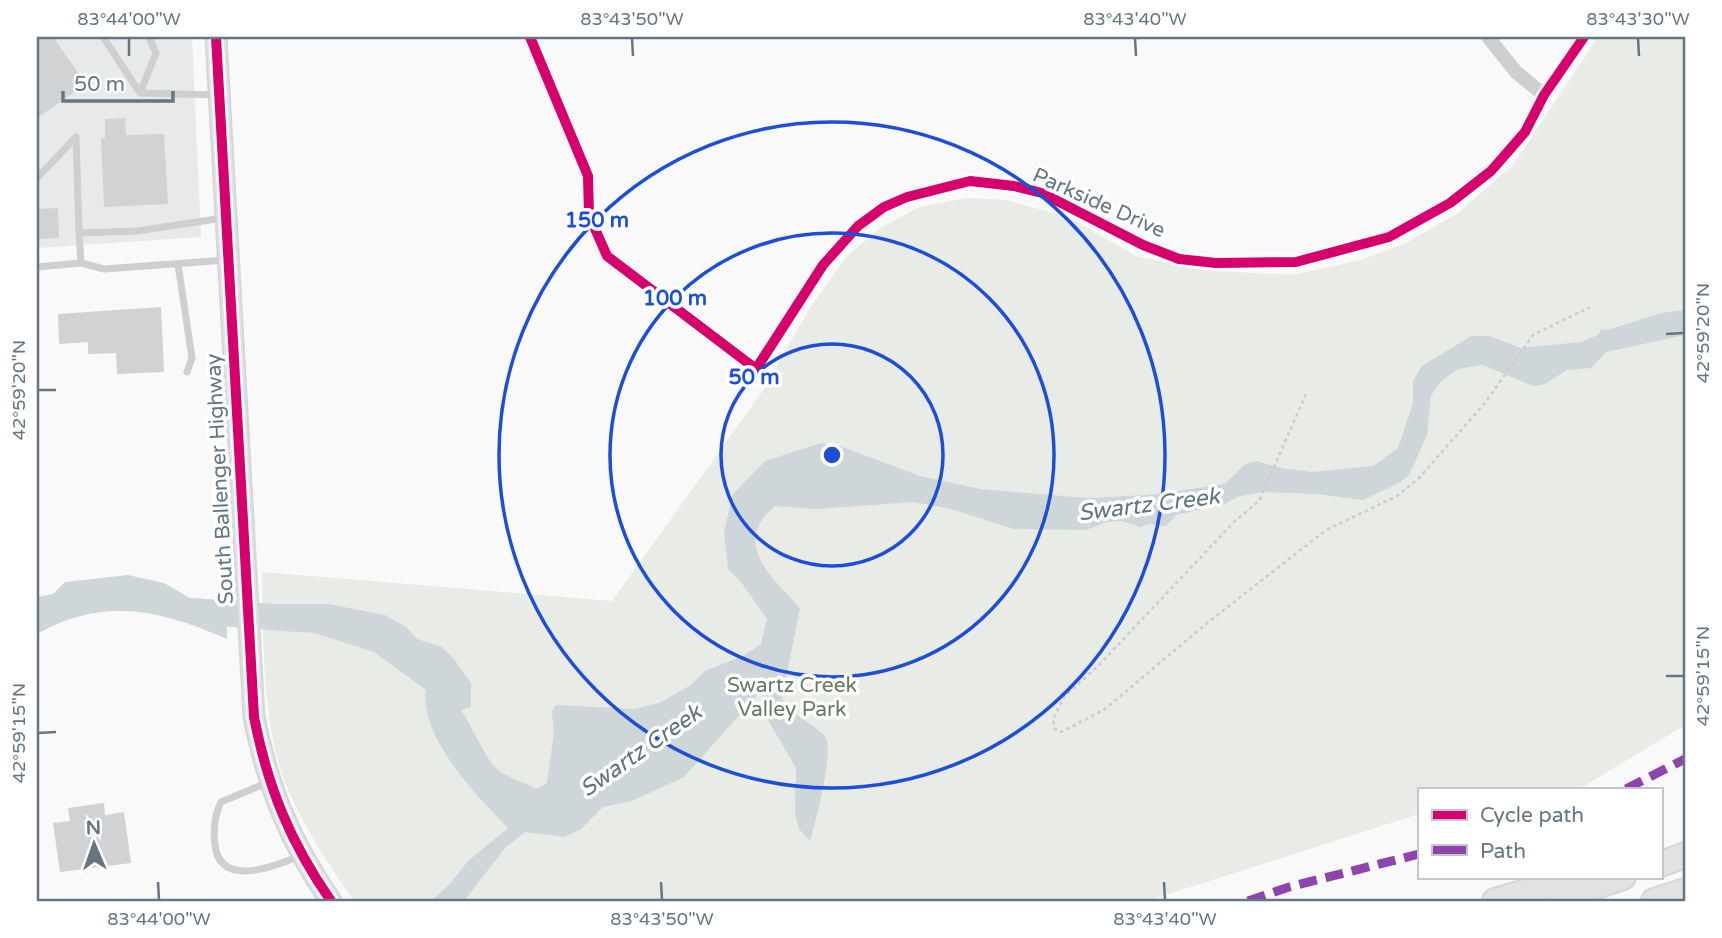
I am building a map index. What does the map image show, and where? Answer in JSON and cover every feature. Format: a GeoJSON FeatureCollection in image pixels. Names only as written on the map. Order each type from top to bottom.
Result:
{"type":"FeatureCollection","features":[{"type":"Feature","properties":{"kind":"highway"},"geometry":{"type":"LineString","coordinates":[[1662,852],[1685,843]]}},
{"type":"Feature","properties":{"kind":"highway"},"geometry":{"type":"LineString","coordinates":[[1662,864],[1685,855]]}},
{"type":"Feature","properties":{"kind":"highway"},"geometry":{"type":"LineString","coordinates":[[1495,901],[1574,878]]}},
{"type":"Feature","properties":{"kind":"highway"},"geometry":{"type":"LineString","coordinates":[[1553,901],[1620,878]]}},
{"type":"Feature","properties":{"kind":"highway"},"geometry":{"type":"LineString","coordinates":[[1654,901],[1685,891]]}},
{"type":"Feature","properties":{"kind":"street","name":"South Ballenger Highway"},"geometry":{"type":"LineString","coordinates":[[216,37],[254,717],[269,781],[281,816],[331,901]]}},
{"type":"Feature","properties":{"kind":"street","name":"Parkside Drive"},"geometry":{"type":"LineString","coordinates":[[530,37],[588,176],[589,215],[607,256],[756,369],[823,265],[858,226],[884,207],[907,197],[970,181],[1014,186],[1042,193],[1143,245],[1178,259],[1216,263],[1296,262],[1389,237],[1471,189],[1507,154],[1525,132],[1544,95],[1584,37]]}},
{"type":"Feature","properties":{"kind":"street"},"geometry":{"type":"LineString","coordinates":[[1488,37],[1516,72],[1544,95]]}},
{"type":"Feature","properties":{"kind":"lane"},"geometry":{"type":"LineString","coordinates":[[103,37],[140,93]]}},
{"type":"Feature","properties":{"kind":"lane"},"geometry":{"type":"LineString","coordinates":[[140,93],[156,53],[149,37]]}},
{"type":"Feature","properties":{"kind":"lane"},"geometry":{"type":"LineString","coordinates":[[140,93],[219,95]]}},
{"type":"Feature","properties":{"kind":"lane"},"geometry":{"type":"LineString","coordinates":[[37,177],[76,137],[81,263]]}},
{"type":"Feature","properties":{"kind":"lane"},"geometry":{"type":"LineString","coordinates":[[79,233],[137,231],[226,218]]}},
{"type":"Feature","properties":{"kind":"lane"},"geometry":{"type":"LineString","coordinates":[[37,267],[81,263],[103,270],[228,260]]}},
{"type":"Feature","properties":{"kind":"lane"},"geometry":{"type":"LineString","coordinates":[[178,264],[192,358],[187,372]]}},
{"type":"Feature","properties":{"kind":"lane"},"geometry":{"type":"LineString","coordinates":[[269,781],[221,802],[215,815],[216,855],[222,864],[243,872],[272,867],[302,855]]}},
{"type":"Feature","properties":{"kind":"path"},"geometry":{"type":"LineString","coordinates":[[1306,394],[1258,501],[1234,522],[1099,665],[1064,697],[1053,719],[1055,729],[1061,732],[1070,730],[1105,709],[1206,624],[1326,530],[1377,506],[1412,484],[1441,454],[1533,335],[1590,307]]}},
{"type":"Feature","properties":{"kind":"shaded area"},"geometry":{"type":"Polygon","coordinates":[[[37,37],[192,37],[201,237],[37,248],[37,37]]]}},
{"type":"Feature","properties":{"kind":"green space","name":"Swartz Creek Valley Park"},"geometry":{"type":"Polygon","coordinates":[[[1598,37],[1685,37],[1685,725],[1581,788],[1418,788],[1418,814],[1147,901],[354,901],[302,819],[279,766],[273,739],[266,683],[262,572],[612,601],[762,392],[810,308],[846,257],[880,228],[920,207],[966,198],[1006,200],[1068,217],[1136,256],[1202,270],[1292,275],[1361,260],[1406,243],[1458,213],[1513,165],[1598,37]]]}},
{"type":"Feature","properties":{"kind":"water"},"geometry":{"type":"Polygon","coordinates":[[[1685,310],[1685,335],[1606,352],[1591,368],[1567,370],[1545,384],[1533,386],[1483,365],[1458,369],[1440,382],[1431,396],[1427,435],[1409,475],[1401,482],[1363,500],[1316,494],[1262,492],[1176,515],[1166,526],[1149,524],[1140,527],[1122,521],[1107,522],[1086,530],[1014,529],[951,509],[914,502],[817,509],[775,506],[762,520],[756,533],[756,547],[768,573],[800,608],[782,699],[796,714],[823,734],[827,741],[824,785],[810,841],[799,829],[795,812],[796,768],[768,720],[761,691],[684,777],[632,801],[603,807],[580,830],[564,837],[525,832],[505,848],[464,901],[431,901],[449,885],[468,861],[508,828],[467,783],[441,746],[426,708],[426,690],[374,652],[315,633],[263,629],[263,604],[328,604],[385,615],[406,627],[417,639],[442,647],[471,683],[471,707],[461,710],[489,760],[502,773],[537,789],[547,783],[554,732],[552,712],[556,705],[634,709],[659,703],[691,685],[705,671],[743,656],[761,644],[767,619],[741,582],[728,569],[724,532],[733,494],[765,461],[821,443],[840,446],[920,476],[980,489],[1087,498],[1148,495],[1225,484],[1245,464],[1257,461],[1281,468],[1312,472],[1373,466],[1398,448],[1413,403],[1413,381],[1422,366],[1471,336],[1489,336],[1521,348],[1581,342],[1598,335],[1601,329],[1608,330],[1661,313],[1685,310]]]}},
{"type":"Feature","properties":{"kind":"water"},"geometry":{"type":"Polygon","coordinates":[[[128,575],[164,583],[190,598],[226,603],[227,639],[179,621],[132,611],[85,615],[61,622],[37,634],[37,597],[53,594],[65,582],[128,575]]]}},
{"type":"Feature","properties":{"kind":"building"},"geometry":{"type":"Polygon","coordinates":[[[37,37],[53,37],[86,84],[37,118],[37,37]]]}},
{"type":"Feature","properties":{"kind":"building"},"geometry":{"type":"Polygon","coordinates":[[[125,118],[126,135],[164,134],[168,204],[104,207],[101,138],[105,138],[105,119],[125,118]]]}},
{"type":"Feature","properties":{"kind":"building"},"geometry":{"type":"Polygon","coordinates":[[[58,208],[59,238],[37,239],[37,209],[58,208]]]}},
{"type":"Feature","properties":{"kind":"building"},"geometry":{"type":"Polygon","coordinates":[[[161,307],[164,372],[117,374],[116,353],[88,354],[88,342],[59,344],[58,314],[161,307]]]}},
{"type":"Feature","properties":{"kind":"building"},"geometry":{"type":"Polygon","coordinates":[[[104,803],[105,815],[124,812],[131,863],[60,872],[53,823],[70,821],[68,808],[104,803]]]}},
{"type":"Feature","properties":{"kind":"waterway","name":"Swartz Creek"},"geometry":{"type":"LineString","coordinates":[[193,611],[298,619]]}},
{"type":"Feature","properties":{"kind":"marked path"},"geometry":{"type":"LineString","coordinates":[[1628,788],[1685,759]]}},
{"type":"Feature","properties":{"kind":"marked path"},"geometry":{"type":"LineString","coordinates":[[1248,901],[1289,887],[1418,854]]}},
{"type":"Feature","properties":{"kind":"cycle path"},"geometry":{"type":"LineString","coordinates":[[216,37],[254,717],[266,767],[282,814],[316,879],[331,901]]}},
{"type":"Feature","properties":{"kind":"cycle path"},"geometry":{"type":"LineString","coordinates":[[530,37],[588,176],[589,215],[607,256],[756,369],[823,265],[858,226],[884,207],[907,197],[970,181],[1014,186],[1042,193],[1143,245],[1179,259],[1216,263],[1296,262],[1389,237],[1450,203],[1491,171],[1525,132],[1544,95],[1584,37]]}}]}
